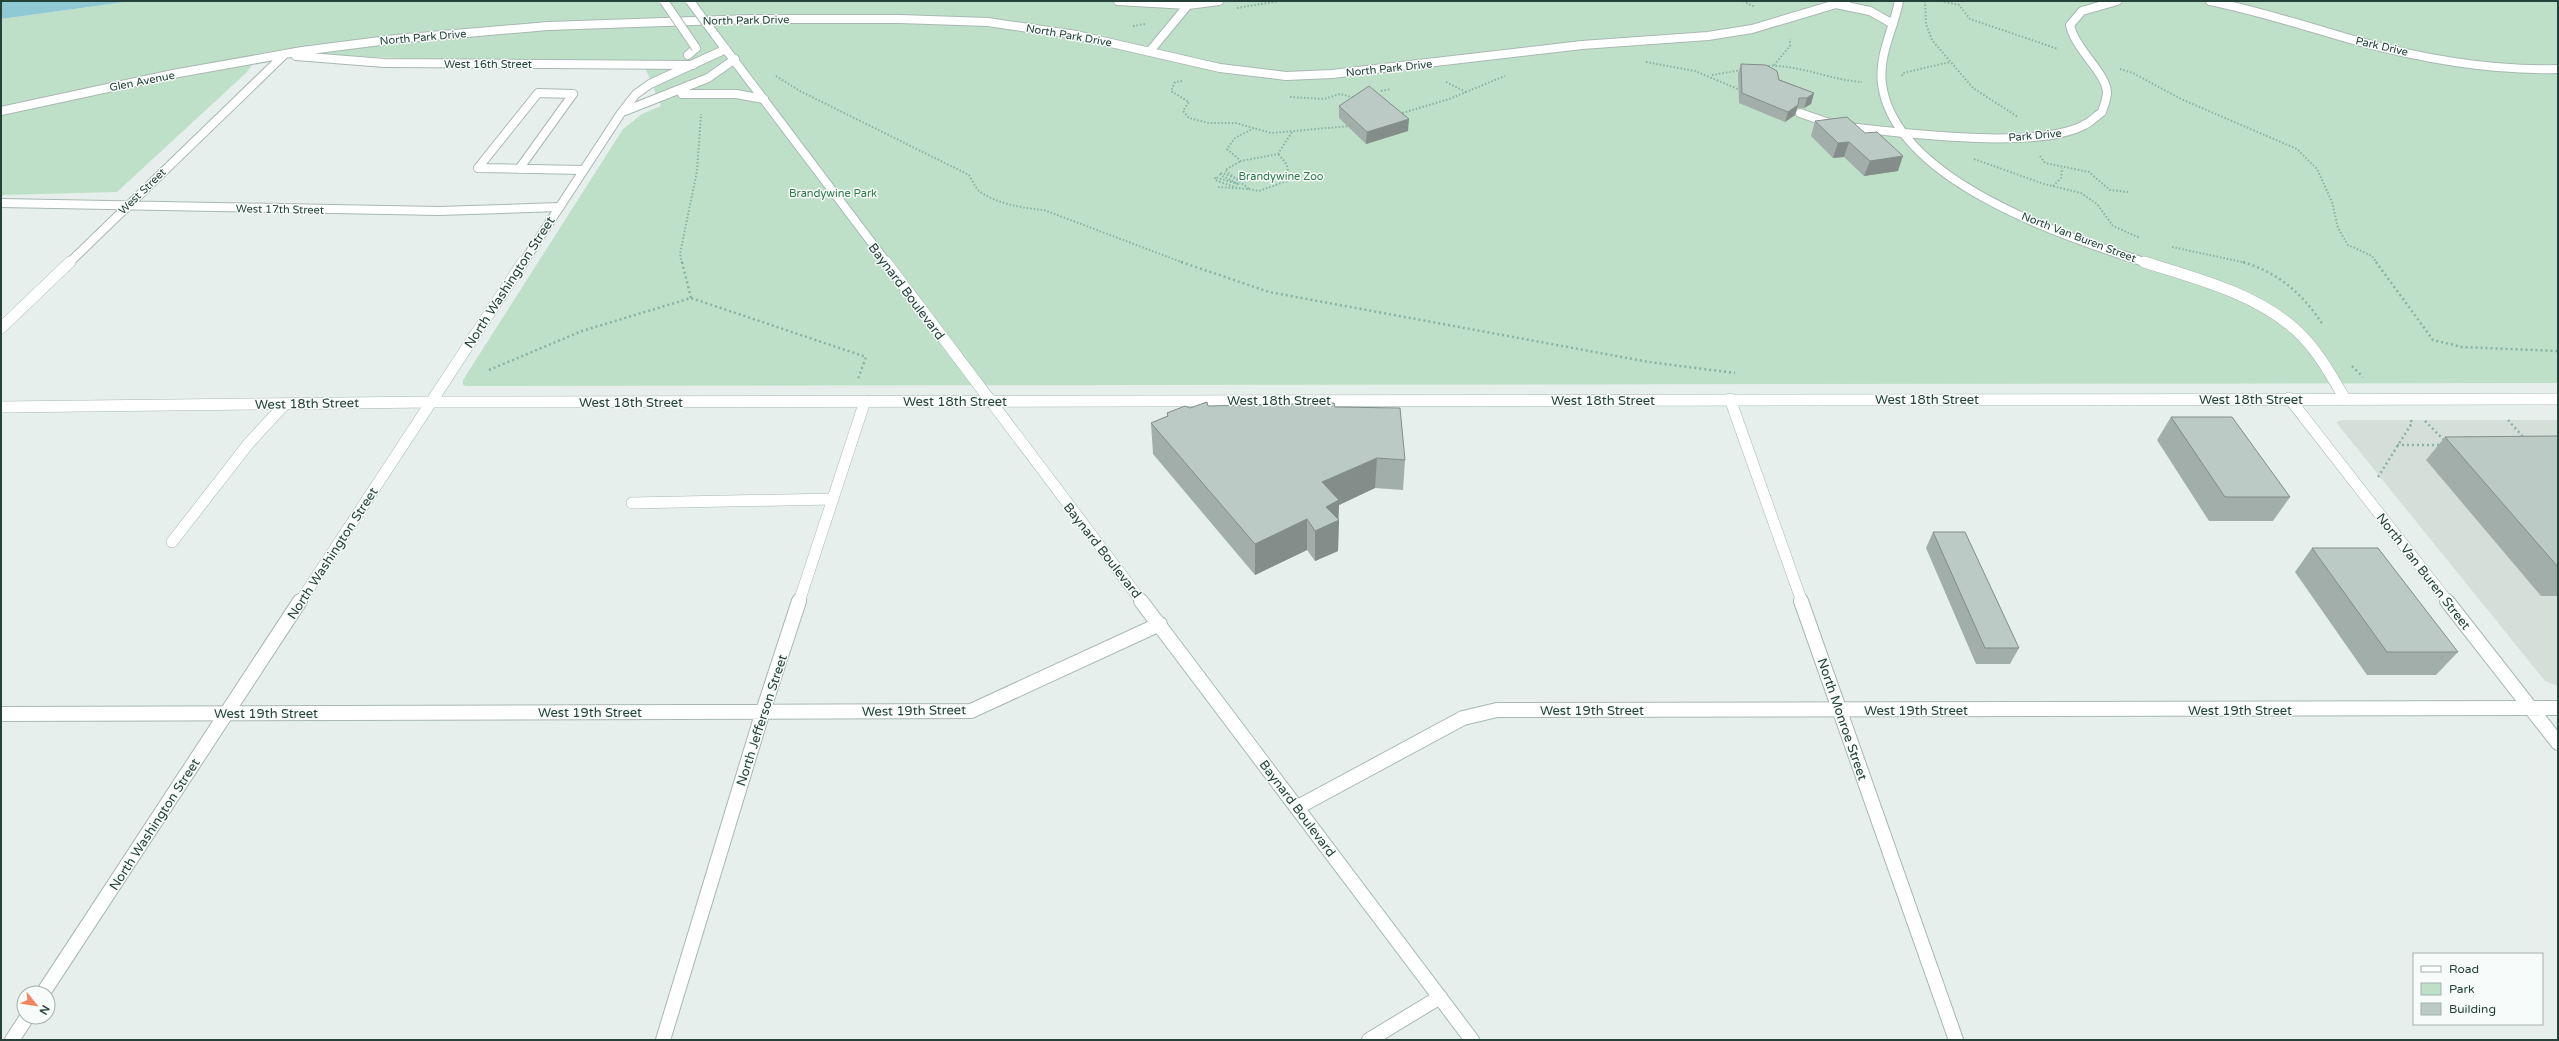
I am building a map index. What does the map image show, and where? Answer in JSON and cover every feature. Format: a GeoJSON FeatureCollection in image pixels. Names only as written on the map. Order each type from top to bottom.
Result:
{"type":"FeatureCollection","features":[{"type":"Feature","properties":{"kind":"street"},"geometry":{"type":"LineString","coordinates":[[664,1],[696,48],[688,55]]}},
{"type":"Feature","properties":{"kind":"street"},"geometry":{"type":"LineString","coordinates":[[620,113],[644,101],[694,86],[718,72],[735,59],[690,1]]}},
{"type":"Feature","properties":{"kind":"street"},"geometry":{"type":"LineString","coordinates":[[1118,1],[1188,5],[1219,1]]}},
{"type":"Feature","properties":{"kind":"street","name":"North Park Drive"},"geometry":{"type":"LineString","coordinates":[[285,54],[404,38],[529,28],[660,21],[907,18],[996,23],[1076,35],[1264,75],[1332,74],[1582,45],[1708,36],[1752,29],[1846,1]]}},
{"type":"Feature","properties":{"kind":"street","name":"North Van Buren Street"},"geometry":{"type":"LineString","coordinates":[[1899,1],[1884,52],[1882,82],[1886,102],[1904,133],[1947,174],[1992,202],[2053,230],[2212,286],[2265,308],[2287,322],[2303,337],[2345,399]]}},
{"type":"Feature","properties":{"kind":"street","name":"Park Drive"},"geometry":{"type":"LineString","coordinates":[[1800,113],[1838,126],[1944,137],[2039,136],[2066,132],[2082,127],[2102,113],[2107,104],[2107,92],[2098,74],[2070,33],[2070,25],[2082,11],[2117,1]]}},
{"type":"Feature","properties":{"kind":"street","name":"Park Drive"},"geometry":{"type":"LineString","coordinates":[[2210,1],[2248,9],[2368,43],[2429,57],[2498,68],[2558,69]]}},
{"type":"Feature","properties":{"kind":"street"},"geometry":{"type":"LineString","coordinates":[[1836,4],[1870,11],[1893,24]]}},
{"type":"Feature","properties":{"kind":"street"},"geometry":{"type":"LineString","coordinates":[[1150,51],[1188,5]]}},
{"type":"Feature","properties":{"kind":"street","name":"North Washington Street"},"geometry":{"type":"LineString","coordinates":[[48,985],[620,113],[641,91],[662,77],[693,65],[726,49]]}},
{"type":"Feature","properties":{"kind":"street","name":"West 16th Street"},"geometry":{"type":"LineString","coordinates":[[285,54],[313,59],[384,63],[693,65]]}},
{"type":"Feature","properties":{"kind":"street","name":"Glen Avenue"},"geometry":{"type":"LineString","coordinates":[[1,111],[72,94],[285,54]]}},
{"type":"Feature","properties":{"kind":"street","name":"West Street"},"geometry":{"type":"LineString","coordinates":[[1,328],[285,54]]}},
{"type":"Feature","properties":{"kind":"street","name":"Baynard Boulevard"},"geometry":{"type":"LineString","coordinates":[[735,59],[989,401],[1160,624],[1472,1040]]}},
{"type":"Feature","properties":{"kind":"street"},"geometry":{"type":"LineString","coordinates":[[519,169],[573,94],[538,93],[478,168],[519,169],[583,170]]}},
{"type":"Feature","properties":{"kind":"street"},"geometry":{"type":"LineString","coordinates":[[644,101],[702,93],[736,94],[764,98]]}},
{"type":"Feature","properties":{"kind":"street","name":"West 17th Street"},"geometry":{"type":"LineString","coordinates":[[1,203],[125,207],[438,211],[558,208]]}},
{"type":"Feature","properties":{"kind":"street","name":"North Van Buren Street"},"geometry":{"type":"LineString","coordinates":[[2289,398],[2558,743]]}},
{"type":"Feature","properties":{"kind":"street","name":"West 18th Street"},"geometry":{"type":"LineString","coordinates":[[1,406],[431,402],[2289,398],[2558,399]]}},
{"type":"Feature","properties":{"kind":"street","name":"North Monroe Street"},"geometry":{"type":"LineString","coordinates":[[1730,399],[1956,1040]]}},
{"type":"Feature","properties":{"kind":"street","name":"North Jefferson Street"},"geometry":{"type":"LineString","coordinates":[[663,1040],[763,711],[865,401]]}},
{"type":"Feature","properties":{"kind":"street"},"geometry":{"type":"LineString","coordinates":[[172,542],[249,443],[286,404]]}},
{"type":"Feature","properties":{"kind":"street"},"geometry":{"type":"LineString","coordinates":[[632,503],[833,499]]}},
{"type":"Feature","properties":{"kind":"street","name":"West 19th Street"},"geometry":{"type":"LineString","coordinates":[[1,714],[971,710],[1160,624]]}},
{"type":"Feature","properties":{"kind":"street","name":"West 19th Street"},"geometry":{"type":"LineString","coordinates":[[1298,807],[1463,718],[1497,710],[2558,708]]}},
{"type":"Feature","properties":{"kind":"street"},"geometry":{"type":"LineString","coordinates":[[1369,1040],[1440,997]]}},
{"type":"Feature","properties":{"kind":"street"},"geometry":{"type":"LineString","coordinates":[[12,1040],[22,1025]]}},
{"type":"Feature","properties":{"kind":"path"},"geometry":{"type":"LineString","coordinates":[[1925,1],[1926,24],[1932,40],[1973,88],[2032,127],[2039,136],[2046,141],[2040,148],[2039,155],[2045,163],[2062,168],[2089,172],[2110,190],[2128,192]]}},
{"type":"Feature","properties":{"kind":"path"},"geometry":{"type":"LineString","coordinates":[[1941,1],[1959,5],[1970,19],[1989,27],[2133,73],[2181,99],[2297,149],[2317,169],[2332,202],[2338,228],[2348,245],[2372,256],[2433,340],[2462,347],[2558,351]]}},
{"type":"Feature","properties":{"kind":"path"},"geometry":{"type":"LineString","coordinates":[[1639,61],[1680,66],[1712,74],[1744,92]]}},
{"type":"Feature","properties":{"kind":"path"},"geometry":{"type":"LineString","coordinates":[[1758,68],[1774,65]]}},
{"type":"Feature","properties":{"kind":"path"},"geometry":{"type":"LineString","coordinates":[[1712,74],[1743,70]]}},
{"type":"Feature","properties":{"kind":"path"},"geometry":{"type":"LineString","coordinates":[[1395,115],[1430,106],[1467,92],[1486,81],[1508,75]]}},
{"type":"Feature","properties":{"kind":"path"},"geometry":{"type":"LineString","coordinates":[[776,76],[800,91],[969,175],[978,190],[997,200],[1023,208],[1044,210],[1141,248],[1269,292],[1649,362],[1735,373]]}},
{"type":"Feature","properties":{"kind":"path"},"geometry":{"type":"LineString","coordinates":[[1186,80],[1175,82],[1171,91],[1189,102],[1183,111],[1189,118],[1209,123],[1236,124],[1271,133],[1342,128],[1357,124]]}},
{"type":"Feature","properties":{"kind":"path"},"geometry":{"type":"LineString","coordinates":[[1440,83],[1447,82],[1467,92]]}},
{"type":"Feature","properties":{"kind":"path"},"geometry":{"type":"LineString","coordinates":[[1380,91],[1395,89]]}},
{"type":"Feature","properties":{"kind":"path"},"geometry":{"type":"LineString","coordinates":[[1284,97],[1324,99],[1340,94],[1358,99]]}},
{"type":"Feature","properties":{"kind":"path"},"geometry":{"type":"LineString","coordinates":[[691,298],[680,254],[697,171],[701,113]]}},
{"type":"Feature","properties":{"kind":"path"},"geometry":{"type":"LineString","coordinates":[[1241,161],[1227,149],[1236,138],[1254,128]]}},
{"type":"Feature","properties":{"kind":"path"},"geometry":{"type":"LineString","coordinates":[[1249,189],[1225,170],[1241,161],[1278,154],[1293,132]]}},
{"type":"Feature","properties":{"kind":"path"},"geometry":{"type":"LineString","coordinates":[[1944,137],[1956,150],[1989,166],[2081,193],[2097,204],[2114,226],[2146,241]]}},
{"type":"Feature","properties":{"kind":"path"},"geometry":{"type":"LineString","coordinates":[[1218,188],[1237,188],[1259,191],[1287,181],[1284,178],[1288,172],[1288,166],[1278,154]]}},
{"type":"Feature","properties":{"kind":"path"},"geometry":{"type":"LineString","coordinates":[[2053,186],[2061,178],[2062,168]]}},
{"type":"Feature","properties":{"kind":"path"},"geometry":{"type":"LineString","coordinates":[[1237,188],[1215,180],[1215,177],[1238,184],[1238,182],[1226,179],[1219,174],[1223,173],[1230,178],[1239,180]]}},
{"type":"Feature","properties":{"kind":"path"},"geometry":{"type":"LineString","coordinates":[[2168,246],[2207,252],[2254,265],[2291,285],[2326,329]]}},
{"type":"Feature","properties":{"kind":"path"},"geometry":{"type":"LineString","coordinates":[[489,370],[502,363],[582,332],[691,298],[866,357],[858,379]]}},
{"type":"Feature","properties":{"kind":"path"},"geometry":{"type":"LineString","coordinates":[[2351,365],[2368,380]]}},
{"type":"Feature","properties":{"kind":"path"},"geometry":{"type":"LineString","coordinates":[[2366,497],[2412,423],[2411,417]]}},
{"type":"Feature","properties":{"kind":"path"},"geometry":{"type":"LineString","coordinates":[[2397,446],[2448,445],[2422,417]]}},
{"type":"Feature","properties":{"kind":"path"},"geometry":{"type":"LineString","coordinates":[[2505,417],[2530,444]]}},
{"type":"Feature","properties":{"kind":"shaded area"},"geometry":{"type":"Polygon","coordinates":[[[2342,420],[2558,420],[2558,686],[2545,681],[2339,426],[2337,422],[2342,420]]]}},
{"type":"Feature","properties":{"kind":"green space","name":"Brandywine Park"},"geometry":{"type":"Polygon","coordinates":[[[132,1],[2558,1],[2558,383],[466,386],[463,385],[463,380],[623,129],[642,114],[661,106],[642,60],[448,60],[322,55],[319,44],[261,53],[246,73],[117,192],[1,195],[1,19],[132,1]]]}},
{"type":"Feature","properties":{"kind":"water"},"geometry":{"type":"Polygon","coordinates":[[[1,1],[132,1],[1,19],[1,1]]]}},
{"type":"Feature","properties":{"kind":"building"},"geometry":{"type":"Polygon","coordinates":[[[1741,64],[1766,65],[1777,71],[1779,80],[1814,93],[1807,98],[1799,98],[1798,105],[1788,112],[1742,93],[1741,64]]]}},
{"type":"Feature","properties":{"kind":"building"},"geometry":{"type":"Polygon","coordinates":[[[1369,86],[1409,119],[1367,132],[1339,106],[1369,86]]]}},
{"type":"Feature","properties":{"kind":"building"},"geometry":{"type":"Polygon","coordinates":[[[1847,117],[1865,133],[1877,132],[1903,156],[1870,161],[1849,142],[1838,143],[1815,121],[1847,117]]]}},
{"type":"Feature","properties":{"kind":"building"},"geometry":{"type":"Polygon","coordinates":[[[1207,402],[1208,406],[1334,403],[1335,407],[1400,408],[1405,460],[1377,458],[1322,482],[1339,500],[1326,507],[1339,520],[1315,531],[1307,519],[1255,544],[1151,423],[1168,416],[1167,413],[1185,406],[1190,408],[1207,402]]]}},
{"type":"Feature","properties":{"kind":"building"},"geometry":{"type":"Polygon","coordinates":[[[2171,417],[2232,417],[2290,497],[2225,497],[2171,417]]]}},
{"type":"Feature","properties":{"kind":"building"},"geometry":{"type":"Polygon","coordinates":[[[2558,436],[2558,567],[2445,437],[2558,436]]]}},
{"type":"Feature","properties":{"kind":"building"},"geometry":{"type":"Polygon","coordinates":[[[1933,532],[1965,532],[2019,648],[1985,648],[1933,532]]]}},
{"type":"Feature","properties":{"kind":"building"},"geometry":{"type":"Polygon","coordinates":[[[2312,548],[2378,548],[2458,652],[2387,652],[2312,548]]]}},
{"type":"Feature","properties":{"kind":"park label","name":"Brandywine Zoo"},"geometry":{"type":"Point","coordinates":[1281,176]}}]}
